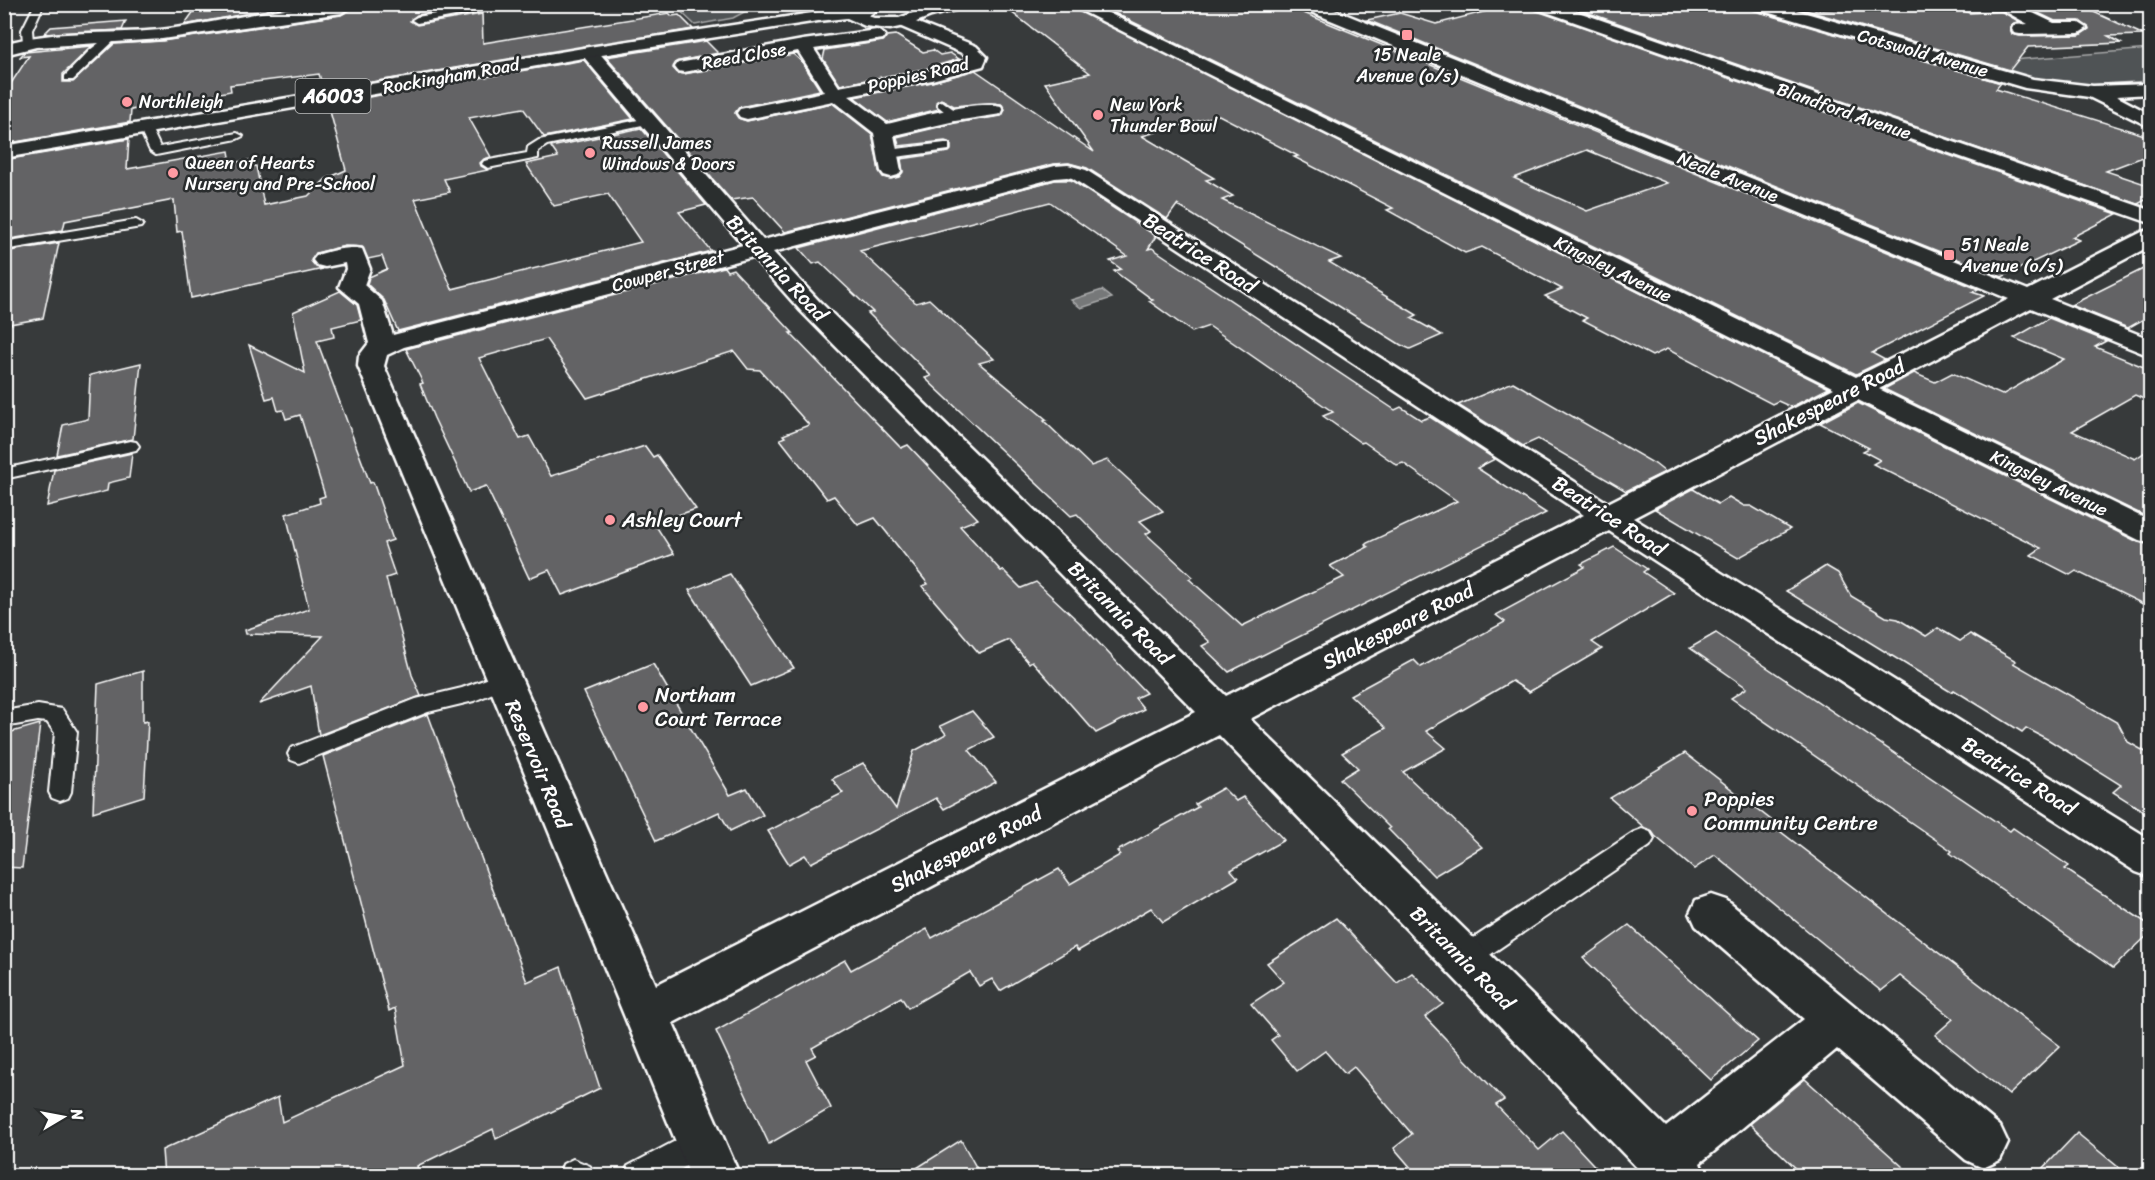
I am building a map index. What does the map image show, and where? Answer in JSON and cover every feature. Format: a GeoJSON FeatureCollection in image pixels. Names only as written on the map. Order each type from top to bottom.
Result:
{"type":"FeatureCollection","features":[{"type":"Feature","properties":{"kind":"street"},"geometry":{"type":"LineString","coordinates":[[742,28],[777,17],[782,12],[783,4]]}},
{"type":"Feature","properties":{"kind":"street","name":"A6003"},"geometry":{"type":"LineString","coordinates":[[827,4],[877,15]]}},
{"type":"Feature","properties":{"kind":"street","name":"Rockingham Road"},"geometry":{"type":"LineString","coordinates":[[791,21],[877,15],[927,4]]}},
{"type":"Feature","properties":{"kind":"street","name":"Rockingham Road"},"geometry":{"type":"LineString","coordinates":[[4,152],[742,28],[791,21],[926,12],[960,4]]}},
{"type":"Feature","properties":{"kind":"street","name":"Kingsley Avenue"},"geometry":{"type":"LineString","coordinates":[[1076,4],[2151,533]]}},
{"type":"Feature","properties":{"kind":"street","name":"Neale Avenue"},"geometry":{"type":"LineString","coordinates":[[1305,4],[2151,348]]}},
{"type":"Feature","properties":{"kind":"street","name":"Blandford Avenue"},"geometry":{"type":"LineString","coordinates":[[1538,4],[2151,217]]}},
{"type":"Feature","properties":{"kind":"street","name":"Cotswold Avenue"},"geometry":{"type":"LineString","coordinates":[[1756,4],[2031,84],[2093,92]]}},
{"type":"Feature","properties":{"kind":"street"},"geometry":{"type":"LineString","coordinates":[[1774,10],[1798,4]]}},
{"type":"Feature","properties":{"kind":"street"},"geometry":{"type":"LineString","coordinates":[[2000,4],[2051,29]]}},
{"type":"Feature","properties":{"kind":"street"},"geometry":{"type":"LineString","coordinates":[[4,50],[28,42],[161,34],[285,9],[341,8]]}},
{"type":"Feature","properties":{"kind":"street","name":"Reed Close"},"geometry":{"type":"LineString","coordinates":[[684,67],[803,45],[877,15]]}},
{"type":"Feature","properties":{"kind":"street","name":"Poppies Road"},"geometry":{"type":"LineString","coordinates":[[835,94],[932,75],[977,62],[978,57],[970,50],[877,15]]}},
{"type":"Feature","properties":{"kind":"street"},"geometry":{"type":"LineString","coordinates":[[2020,29],[2079,28]]}},
{"type":"Feature","properties":{"kind":"street","name":"Reed Close"},"geometry":{"type":"LineString","coordinates":[[803,45],[820,76],[835,94]]}},
{"type":"Feature","properties":{"kind":"street","name":"Britannia Road"},"geometry":{"type":"LineString","coordinates":[[589,52],[757,249],[810,306],[1223,716],[1672,1168],[1838,1020]]}},
{"type":"Feature","properties":{"kind":"street"},"geometry":{"type":"LineString","coordinates":[[2093,92],[2151,89]]}},
{"type":"Feature","properties":{"kind":"street"},"geometry":{"type":"LineString","coordinates":[[2093,92],[2151,121]]}},
{"type":"Feature","properties":{"kind":"street"},"geometry":{"type":"LineString","coordinates":[[747,113],[835,94]]}},
{"type":"Feature","properties":{"kind":"street","name":"Poppies Road"},"geometry":{"type":"LineString","coordinates":[[835,94],[883,131]]}},
{"type":"Feature","properties":{"kind":"street"},"geometry":{"type":"LineString","coordinates":[[890,162],[883,131],[948,110],[994,110]]}},
{"type":"Feature","properties":{"kind":"street","name":"Cowper Street"},"geometry":{"type":"LineString","coordinates":[[379,349],[1055,172],[1068,171]]}},
{"type":"Feature","properties":{"kind":"street","name":"Beatrice Road"},"geometry":{"type":"LineString","coordinates":[[1068,171],[1079,174],[1610,517],[2151,860]]}},
{"type":"Feature","properties":{"kind":"street","name":"Shakespeare Road"},"geometry":{"type":"LineString","coordinates":[[645,1014],[2151,237]]}},
{"type":"Feature","properties":{"kind":"street","name":"Reservoir Road"},"geometry":{"type":"LineString","coordinates":[[325,260],[364,252],[351,287],[370,301],[379,349],[370,359],[371,366],[707,1159]]}},
{"type":"Feature","properties":{"kind":"street"},"geometry":{"type":"LineString","coordinates":[[1711,913],[1983,1143]]}},
{"type":"Feature","properties":{"kind":"lane"},"geometry":{"type":"LineString","coordinates":[[417,20],[518,4]]}},
{"type":"Feature","properties":{"kind":"lane"},"geometry":{"type":"LineString","coordinates":[[28,42],[27,30],[37,8]]}},
{"type":"Feature","properties":{"kind":"lane"},"geometry":{"type":"LineString","coordinates":[[69,78],[94,52],[112,38]]}},
{"type":"Feature","properties":{"kind":"lane"},"geometry":{"type":"LineString","coordinates":[[488,164],[534,155],[531,150],[543,142],[648,122]]}},
{"type":"Feature","properties":{"kind":"lane"},"geometry":{"type":"LineString","coordinates":[[145,128],[156,151],[237,136]]}},
{"type":"Feature","properties":{"kind":"lane"},"geometry":{"type":"LineString","coordinates":[[890,162],[945,147]]}},
{"type":"Feature","properties":{"kind":"lane"},"geometry":{"type":"LineString","coordinates":[[4,246],[136,224]]}},
{"type":"Feature","properties":{"kind":"lane"},"geometry":{"type":"LineString","coordinates":[[4,474],[130,446]]}},
{"type":"Feature","properties":{"kind":"lane"},"geometry":{"type":"LineString","coordinates":[[299,753],[424,705],[466,695],[503,681]]}},
{"type":"Feature","properties":{"kind":"lane"},"geometry":{"type":"LineString","coordinates":[[4,719],[38,713],[54,715],[66,732],[60,792]]}},
{"type":"Feature","properties":{"kind":"lane"},"geometry":{"type":"LineString","coordinates":[[1463,959],[1642,839]]}},
{"type":"Feature","properties":{"kind":"lane"},"geometry":{"type":"LineString","coordinates":[[638,1176],[707,1159]]}},
{"type":"Feature","properties":{"kind":"shaded area"},"geometry":{"type":"Polygon","coordinates":[[[749,4],[748,10],[733,18],[695,25],[674,5],[749,4]]]}},
{"type":"Feature","properties":{"kind":"shaded area"},"geometry":{"type":"Polygon","coordinates":[[[2150,49],[2150,81],[2088,85],[2034,79],[1993,68],[2001,62],[2024,59],[2150,49]]]}},
{"type":"Feature","properties":{"kind":"shaded area"},"geometry":{"type":"Polygon","coordinates":[[[1102,290],[1112,298],[1081,308],[1071,300],[1102,290]]]}},
{"type":"Feature","properties":{"kind":"building"},"geometry":{"type":"Polygon","coordinates":[[[199,4],[303,4],[184,25],[199,4]]]}},
{"type":"Feature","properties":{"kind":"building"},"geometry":{"type":"Polygon","coordinates":[[[349,4],[479,4],[417,15],[410,21],[417,25],[482,14],[483,43],[669,13],[672,16],[679,15],[693,29],[324,90],[319,74],[230,85],[231,91],[131,110],[130,122],[4,144],[4,94],[29,56],[20,57],[25,52],[92,46],[63,74],[63,82],[73,82],[114,44],[162,41],[341,15],[350,10],[349,4]]]}},
{"type":"Feature","properties":{"kind":"building"},"geometry":{"type":"Polygon","coordinates":[[[1066,4],[1829,388],[1791,407],[1778,401],[1772,404],[1667,349],[1652,356],[1583,320],[1587,318],[1545,296],[1562,289],[1482,247],[1465,253],[1387,210],[1393,208],[1219,115],[1142,136],[1214,178],[1206,180],[1233,196],[1222,200],[1341,258],[1329,262],[1417,315],[1411,318],[1442,335],[1410,349],[1401,345],[1177,205],[1167,219],[1087,168],[1069,163],[1054,164],[785,232],[753,197],[731,200],[606,57],[706,41],[718,53],[676,62],[673,68],[678,73],[684,74],[793,54],[802,62],[820,90],[740,107],[735,113],[738,118],[747,121],[832,103],[872,134],[879,171],[883,177],[890,179],[899,177],[903,172],[901,159],[951,150],[951,143],[945,141],[899,146],[897,137],[955,123],[1001,116],[1005,109],[1001,104],[990,103],[954,106],[941,99],[936,102],[939,109],[887,122],[854,97],[932,82],[975,70],[1094,152],[1045,83],[1090,73],[1006,8],[1066,4]]]}},
{"type":"Feature","properties":{"kind":"building"},"geometry":{"type":"Polygon","coordinates":[[[1096,4],[1271,4],[1286,11],[1294,9],[1978,289],[1972,292],[1984,296],[1872,353],[1885,360],[1856,374],[1096,4]],[[1587,150],[1514,178],[1587,211],[1667,183],[1587,150]]]}},
{"type":"Feature","properties":{"kind":"building"},"geometry":{"type":"Polygon","coordinates":[[[1515,4],[1528,4],[1531,9],[2117,214],[2072,237],[2079,240],[2002,277],[1367,20],[1400,13],[1436,24],[1515,4]]]}},
{"type":"Feature","properties":{"kind":"building"},"geometry":{"type":"Polygon","coordinates":[[[1563,4],[1746,4],[1749,9],[2001,83],[1996,89],[2151,137],[2151,154],[2106,171],[2151,186],[2151,197],[2138,204],[1563,4]]]}},
{"type":"Feature","properties":{"kind":"building"},"geometry":{"type":"Polygon","coordinates":[[[1785,4],[1815,4],[1815,10],[1958,7],[1969,13],[2001,11],[2020,22],[2014,23],[2010,28],[2012,34],[2020,36],[2080,35],[2089,29],[2080,21],[2055,21],[2032,10],[2085,8],[2144,35],[2108,36],[2121,43],[2028,47],[2010,70],[1785,4]]]}},
{"type":"Feature","properties":{"kind":"building"},"geometry":{"type":"Polygon","coordinates":[[[126,21],[122,30],[44,34],[51,27],[126,21]]]}},
{"type":"Feature","properties":{"kind":"building"},"geometry":{"type":"Polygon","coordinates":[[[896,35],[923,52],[933,50],[940,55],[950,53],[959,59],[929,68],[840,85],[823,59],[825,50],[883,41],[887,36],[896,35]]]}},
{"type":"Feature","properties":{"kind":"building"},"geometry":{"type":"Polygon","coordinates":[[[584,60],[633,119],[544,137],[523,108],[469,118],[491,157],[480,163],[488,170],[444,179],[450,192],[415,199],[452,289],[641,242],[608,194],[554,206],[526,164],[558,157],[551,147],[641,128],[706,205],[679,212],[711,251],[398,331],[384,300],[367,284],[369,277],[387,269],[382,256],[368,259],[362,247],[345,246],[316,253],[311,261],[316,267],[323,269],[191,298],[182,231],[177,232],[174,200],[65,221],[63,230],[4,240],[4,160],[129,139],[127,169],[229,151],[231,163],[249,160],[250,167],[256,166],[264,205],[308,196],[326,179],[346,170],[328,104],[584,60]]]}},
{"type":"Feature","properties":{"kind":"building"},"geometry":{"type":"Polygon","coordinates":[[[1055,180],[1071,180],[1156,236],[1148,249],[1152,248],[1395,410],[1401,407],[1421,420],[1430,417],[1495,459],[1477,468],[1546,513],[1229,672],[1202,646],[1210,642],[1119,557],[1077,514],[1071,516],[925,378],[931,376],[868,313],[873,312],[820,262],[813,264],[799,248],[1055,180]],[[1050,202],[860,251],[916,303],[929,299],[994,359],[979,363],[1047,420],[1044,421],[1091,466],[1107,460],[1163,511],[1140,521],[1151,531],[1146,534],[1193,577],[1189,579],[1242,626],[1344,577],[1330,566],[1368,547],[1365,545],[1367,543],[1457,501],[1403,463],[1397,465],[1364,442],[1361,443],[1323,416],[1333,412],[1209,326],[1192,332],[1149,301],[1153,300],[1114,271],[1121,269],[1110,261],[1127,256],[1050,202]]]}},
{"type":"Feature","properties":{"kind":"building"},"geometry":{"type":"Polygon","coordinates":[[[59,243],[43,318],[4,325],[4,252],[59,243]]]}},
{"type":"Feature","properties":{"kind":"building"},"geometry":{"type":"Polygon","coordinates":[[[2151,265],[2151,315],[2128,328],[2071,305],[2151,265]]]}},
{"type":"Feature","properties":{"kind":"building"},"geometry":{"type":"Polygon","coordinates":[[[724,267],[727,271],[733,269],[793,333],[790,333],[901,448],[908,445],[978,519],[960,526],[1001,571],[1003,570],[1021,588],[1036,582],[1079,622],[1146,693],[1135,698],[1144,709],[1096,733],[1032,661],[1029,663],[1009,640],[979,653],[922,586],[928,584],[875,518],[858,525],[834,496],[827,499],[780,439],[785,437],[783,435],[809,425],[760,370],[748,369],[734,351],[587,398],[546,339],[479,358],[520,439],[529,436],[551,476],[645,446],[653,457],[657,455],[696,509],[654,523],[674,554],[562,595],[549,570],[529,578],[486,486],[469,492],[434,418],[420,384],[423,383],[406,349],[724,267]]]}},
{"type":"Feature","properties":{"kind":"building"},"geometry":{"type":"Polygon","coordinates":[[[340,291],[357,305],[361,320],[332,327],[334,337],[317,341],[370,483],[373,482],[393,540],[384,543],[395,575],[386,578],[412,675],[421,696],[319,735],[311,686],[259,704],[323,636],[246,634],[245,630],[309,609],[286,514],[320,503],[319,498],[325,496],[300,415],[286,419],[283,410],[278,411],[274,397],[266,399],[249,345],[305,373],[293,312],[340,291]]]}},
{"type":"Feature","properties":{"kind":"building"},"geometry":{"type":"Polygon","coordinates":[[[2049,318],[2106,341],[2095,347],[2151,370],[2151,402],[2135,395],[2072,431],[2135,459],[2151,448],[2151,519],[1884,389],[1914,373],[1935,382],[1952,373],[2002,395],[2064,359],[2014,338],[2049,318]]]}},
{"type":"Feature","properties":{"kind":"building"},"geometry":{"type":"Polygon","coordinates":[[[141,363],[133,439],[57,455],[63,425],[88,419],[90,375],[141,363]]]}},
{"type":"Feature","properties":{"kind":"building"},"geometry":{"type":"Polygon","coordinates":[[[1513,382],[1665,472],[1626,491],[1538,439],[1523,446],[1458,405],[1513,382]]]}},
{"type":"Feature","properties":{"kind":"building"},"geometry":{"type":"Polygon","coordinates":[[[1858,403],[2138,542],[2151,545],[2151,608],[2076,571],[2070,575],[2031,555],[2041,548],[1873,464],[1880,460],[1863,451],[1869,448],[1820,423],[1858,403]]]}},
{"type":"Feature","properties":{"kind":"building"},"geometry":{"type":"Polygon","coordinates":[[[132,453],[129,478],[108,483],[107,491],[47,506],[54,470],[132,453]]]}},
{"type":"Feature","properties":{"kind":"building"},"geometry":{"type":"Polygon","coordinates":[[[1693,489],[1718,504],[1729,497],[1744,506],[1751,506],[1790,529],[1738,558],[1655,509],[1693,489]]]}},
{"type":"Feature","properties":{"kind":"building"},"geometry":{"type":"Polygon","coordinates":[[[1614,547],[1647,569],[1643,572],[1674,593],[1592,642],[1602,649],[1529,692],[1512,681],[1426,731],[1446,748],[1403,772],[1482,847],[1434,876],[1388,829],[1390,828],[1340,779],[1358,768],[1342,753],[1386,728],[1350,695],[1414,660],[1421,667],[1505,622],[1496,615],[1585,567],[1581,564],[1614,547]]]}},
{"type":"Feature","properties":{"kind":"building"},"geometry":{"type":"Polygon","coordinates":[[[1826,566],[1838,573],[1851,596],[1886,617],[1898,619],[1926,636],[1938,628],[1960,641],[1970,634],[2016,661],[2013,663],[2118,723],[2128,742],[2151,755],[2151,816],[2113,792],[2121,785],[2049,740],[2026,728],[2022,732],[1954,690],[1951,692],[1786,591],[1826,566]]]}},
{"type":"Feature","properties":{"kind":"building"},"geometry":{"type":"Polygon","coordinates":[[[730,574],[794,668],[751,686],[689,590],[730,574]]]}},
{"type":"Feature","properties":{"kind":"building"},"geometry":{"type":"Polygon","coordinates":[[[1716,633],[2010,831],[2013,828],[2069,866],[2065,869],[2151,926],[2151,932],[2113,968],[1950,853],[1952,851],[1731,698],[1747,688],[1690,648],[1716,633]]]}},
{"type":"Feature","properties":{"kind":"building"},"geometry":{"type":"Polygon","coordinates":[[[653,664],[730,795],[747,788],[763,815],[730,831],[719,812],[656,841],[584,692],[653,664]]]}},
{"type":"Feature","properties":{"kind":"building"},"geometry":{"type":"Polygon","coordinates":[[[143,671],[143,722],[148,721],[144,796],[93,812],[98,684],[143,671]]]}},
{"type":"Feature","properties":{"kind":"building"},"geometry":{"type":"Polygon","coordinates":[[[972,711],[994,737],[969,750],[996,782],[944,809],[936,798],[811,863],[805,855],[789,864],[768,831],[843,793],[832,779],[863,763],[896,809],[914,751],[946,734],[940,726],[972,711]]]}},
{"type":"Feature","properties":{"kind":"building"},"geometry":{"type":"Polygon","coordinates":[[[428,714],[527,982],[561,967],[600,1088],[496,1139],[493,1129],[417,1166],[419,1176],[164,1176],[162,1150],[278,1097],[282,1122],[405,1065],[395,1008],[389,1011],[323,756],[428,714]]]}},
{"type":"Feature","properties":{"kind":"building"},"geometry":{"type":"Polygon","coordinates":[[[40,724],[22,868],[4,867],[4,749],[8,733],[40,724]]]}},
{"type":"Feature","properties":{"kind":"building"},"geometry":{"type":"Polygon","coordinates":[[[1685,753],[1775,823],[1772,825],[2060,1046],[2009,1095],[1935,1035],[1953,1019],[1900,976],[1881,991],[1715,855],[1694,869],[1651,830],[1645,828],[1610,798],[1685,753]]]}},
{"type":"Feature","properties":{"kind":"building"},"geometry":{"type":"Polygon","coordinates":[[[1223,788],[1236,801],[1243,797],[1284,840],[1231,870],[1238,878],[1163,922],[1151,908],[1078,951],[1075,947],[1000,991],[992,979],[979,986],[970,972],[908,1008],[901,997],[812,1048],[816,1055],[806,1060],[831,1108],[769,1144],[716,1031],[845,960],[851,970],[927,929],[932,938],[1059,869],[1070,884],[1120,855],[1117,851],[1198,807],[1195,804],[1223,788]]]}},
{"type":"Feature","properties":{"kind":"building"},"geometry":{"type":"Polygon","coordinates":[[[1336,918],[1397,983],[1412,973],[1443,1004],[1425,1017],[1504,1100],[1496,1105],[1539,1150],[1562,1131],[1604,1176],[1418,1176],[1394,1148],[1412,1134],[1354,1067],[1345,1074],[1325,1051],[1297,1071],[1271,1040],[1278,1035],[1251,1004],[1284,982],[1267,963],[1336,918]]]}},
{"type":"Feature","properties":{"kind":"building"},"geometry":{"type":"Polygon","coordinates":[[[1629,925],[1758,1041],[1711,1080],[1583,958],[1629,925]]]}},
{"type":"Feature","properties":{"kind":"building"},"geometry":{"type":"Polygon","coordinates":[[[1805,1079],[1913,1176],[1804,1176],[1750,1124],[1805,1079]]]}},
{"type":"Feature","properties":{"kind":"building"},"geometry":{"type":"Polygon","coordinates":[[[2077,1133],[2129,1176],[2036,1176],[2077,1133]]]}},
{"type":"Feature","properties":{"kind":"building"},"geometry":{"type":"Polygon","coordinates":[[[961,1140],[981,1176],[904,1176],[961,1140]]]}},
{"type":"Feature","properties":{"kind":"place","name":"15 Neale Avenue (o/s)"},"geometry":{"type":"Point","coordinates":[1407,35]}},
{"type":"Feature","properties":{"kind":"place","name":"Northleigh"},"geometry":{"type":"Point","coordinates":[127,102]}},
{"type":"Feature","properties":{"kind":"place","name":"New York Thunder Bowl"},"geometry":{"type":"Point","coordinates":[1098,115]}},
{"type":"Feature","properties":{"kind":"place","name":"Russell James Windows & Doors"},"geometry":{"type":"Point","coordinates":[590,153]}},
{"type":"Feature","properties":{"kind":"place","name":"Queen of Hearts Nursery and Pre-School"},"geometry":{"type":"Point","coordinates":[173,173]}},
{"type":"Feature","properties":{"kind":"place","name":"51 Neale Avenue (o/s)"},"geometry":{"type":"Point","coordinates":[1949,255]}},
{"type":"Feature","properties":{"kind":"place","name":"Ashley Court"},"geometry":{"type":"Point","coordinates":[610,520]}},
{"type":"Feature","properties":{"kind":"place","name":"Northam Court Terrace"},"geometry":{"type":"Point","coordinates":[643,707]}},
{"type":"Feature","properties":{"kind":"place","name":"Poppies Community Centre"},"geometry":{"type":"Point","coordinates":[1692,811]}}]}
